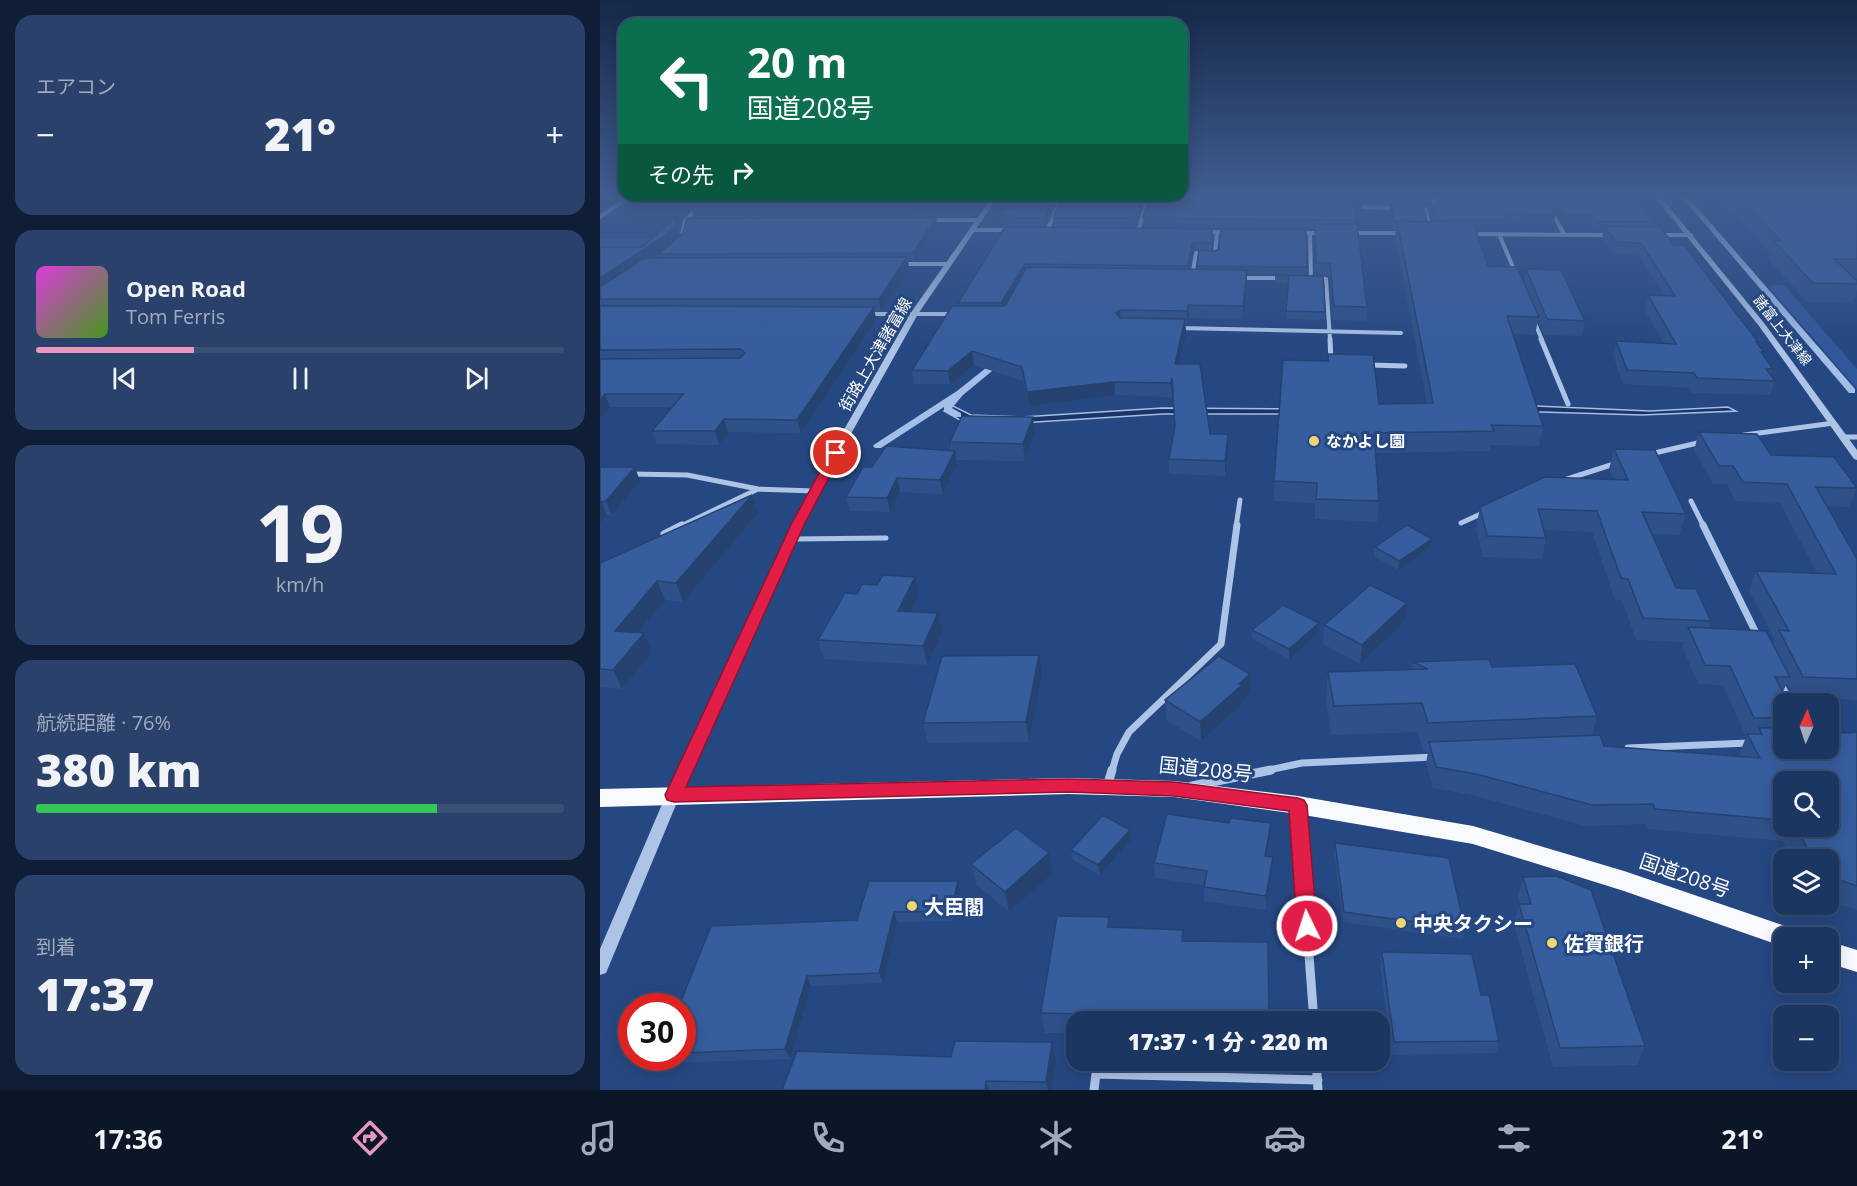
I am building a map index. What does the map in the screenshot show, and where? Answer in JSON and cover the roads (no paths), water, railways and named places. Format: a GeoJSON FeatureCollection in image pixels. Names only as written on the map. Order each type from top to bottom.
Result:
{"type":"FeatureCollection","features":[{"type":"Feature","properties":{"kind":"highway","name":"国道208号"},"geometry":{"type":"LineString","coordinates":[[600,798],[1068,786],[1174,789],[1298,805],[1473,835],[1624,881],[1773,933]]}},
{"type":"Feature","properties":{"kind":"highway"},"geometry":{"type":"LineString","coordinates":[[1839,956],[1857,962]]}},
{"type":"Feature","properties":{"kind":"street","name":"街路上大津諸富線"},"geometry":{"type":"LineString","coordinates":[[600,968],[674,795],[814,491],[914,314],[959,248]]}},
{"type":"Feature","properties":{"kind":"street"},"geometry":{"type":"LineString","coordinates":[[1192,277],[1196,254],[1215,254],[1216,248]]}},
{"type":"Feature","properties":{"kind":"street"},"geometry":{"type":"LineString","coordinates":[[1310,248],[1311,279]]}},
{"type":"Feature","properties":{"kind":"street"},"geometry":{"type":"LineString","coordinates":[[1505,248],[1516,276]]}},
{"type":"Feature","properties":{"kind":"street","name":"諸富上大津線"},"geometry":{"type":"LineString","coordinates":[[1701,248],[1796,368],[1857,457]]}},
{"type":"Feature","properties":{"kind":"street"},"geometry":{"type":"LineString","coordinates":[[900,264],[947,264]]}},
{"type":"Feature","properties":{"kind":"street"},"geometry":{"type":"LineString","coordinates":[[1182,277],[1204,277]]}},
{"type":"Feature","properties":{"kind":"street"},"geometry":{"type":"LineString","coordinates":[[1228,278],[1287,278]]}},
{"type":"Feature","properties":{"kind":"street"},"geometry":{"type":"LineString","coordinates":[[1299,279],[1326,279],[1332,364]]}},
{"type":"Feature","properties":{"kind":"street"},"geometry":{"type":"LineString","coordinates":[[856,314],[960,315]]}},
{"type":"Feature","properties":{"kind":"street"},"geometry":{"type":"LineString","coordinates":[[1534,319],[1568,404]]}},
{"type":"Feature","properties":{"kind":"street"},"geometry":{"type":"LineString","coordinates":[[1167,328],[1401,333]]}},
{"type":"Feature","properties":{"kind":"street"},"geometry":{"type":"LineString","coordinates":[[1363,365],[1405,366]]}},
{"type":"Feature","properties":{"kind":"street"},"geometry":{"type":"LineString","coordinates":[[1736,436],[1834,423]]}},
{"type":"Feature","properties":{"kind":"street"},"geometry":{"type":"LineString","coordinates":[[1844,437],[1857,436]]}},
{"type":"Feature","properties":{"kind":"street"},"geometry":{"type":"LineString","coordinates":[[1642,456],[1704,442]]}},
{"type":"Feature","properties":{"kind":"street"},"geometry":{"type":"LineString","coordinates":[[1550,485],[1621,462]]}},
{"type":"Feature","properties":{"kind":"street"},"geometry":{"type":"LineString","coordinates":[[622,473],[687,475],[758,489],[814,491]]}},
{"type":"Feature","properties":{"kind":"street"},"geometry":{"type":"LineString","coordinates":[[653,540],[758,489]]}},
{"type":"Feature","properties":{"kind":"street"},"geometry":{"type":"LineString","coordinates":[[1107,787],[1117,754],[1129,732],[1221,644],[1240,500]]}},
{"type":"Feature","properties":{"kind":"street"},"geometry":{"type":"LineString","coordinates":[[1690,501],[1759,640]]}},
{"type":"Feature","properties":{"kind":"street"},"geometry":{"type":"LineString","coordinates":[[1461,523],[1491,509]]}},
{"type":"Feature","properties":{"kind":"street"},"geometry":{"type":"LineString","coordinates":[[1775,672],[1786,693]]}},
{"type":"Feature","properties":{"kind":"street"},"geometry":{"type":"LineString","coordinates":[[1619,749],[1760,742]]}},
{"type":"Feature","properties":{"kind":"street"},"geometry":{"type":"LineString","coordinates":[[1174,789],[1302,763],[1443,757]]}},
{"type":"Feature","properties":{"kind":"street"},"geometry":{"type":"LineString","coordinates":[[1298,805],[1313,1011]]}},
{"type":"Feature","properties":{"kind":"street"},"geometry":{"type":"LineString","coordinates":[[1094,1090],[1096,1074],[1318,1085]]}},
{"type":"Feature","properties":{"kind":"lane"},"geometry":{"type":"LineString","coordinates":[[791,540],[886,538]]}},
{"type":"Feature","properties":{"kind":"waterway"},"geometry":{"type":"LineString","coordinates":[[1729,248],[1852,391]]}},
{"type":"Feature","properties":{"kind":"waterway"},"geometry":{"type":"LineString","coordinates":[[960,393],[999,362]]}},
{"type":"Feature","properties":{"kind":"waterway"},"geometry":{"type":"LineString","coordinates":[[878,446],[960,393]]}},
{"type":"Feature","properties":{"kind":"waterway"},"geometry":{"type":"LineString","coordinates":[[958,415],[947,409],[960,393]]}},
{"type":"Feature","properties":{"kind":"place","name":"なかよし園"},"geometry":{"type":"Point","coordinates":[1314,441]}},
{"type":"Feature","properties":{"kind":"place","name":"大臣閣"},"geometry":{"type":"Point","coordinates":[912,906]}},
{"type":"Feature","properties":{"kind":"place","name":"中央タクシー"},"geometry":{"type":"Point","coordinates":[1401,923]}},
{"type":"Feature","properties":{"kind":"place","name":"佐賀銀行"},"geometry":{"type":"Point","coordinates":[1552,943]}}]}
